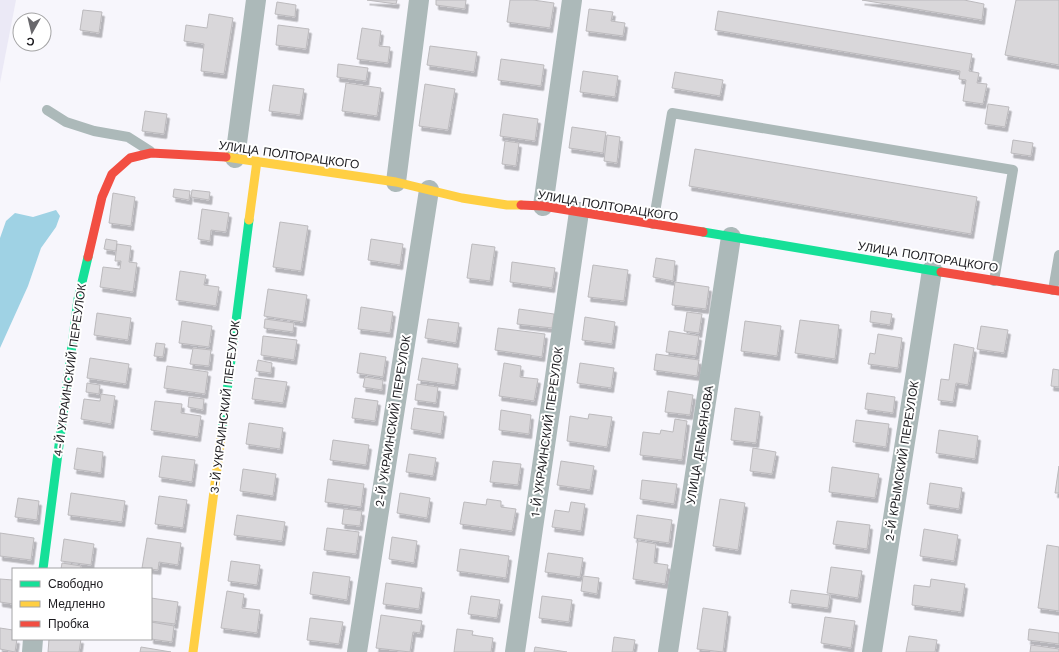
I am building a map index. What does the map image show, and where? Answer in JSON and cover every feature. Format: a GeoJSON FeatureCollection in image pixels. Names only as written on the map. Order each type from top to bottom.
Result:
{"type":"FeatureCollection","features":[{"type":"Feature","properties":{"kind":"street"},"geometry":{"type":"LineString","coordinates":[[235,158],[256,0]]}},
{"type":"Feature","properties":{"kind":"street"},"geometry":{"type":"LineString","coordinates":[[396,182],[419,0]]}},
{"type":"Feature","properties":{"kind":"street"},"geometry":{"type":"LineString","coordinates":[[543,206],[572,0]]}},
{"type":"Feature","properties":{"kind":"street","name":"УЛИЦА ПОЛТОРАЦКОГО"},"geometry":{"type":"LineString","coordinates":[[112,174],[130,158],[151,153],[235,158],[396,182],[462,198],[507,205],[543,206],[1056,291]]}},
{"type":"Feature","properties":{"kind":"street","name":"3-Й УКРАИНСКИЙ ПЕРЕУЛОК"},"geometry":{"type":"LineString","coordinates":[[193,652],[257,161]]}},
{"type":"Feature","properties":{"kind":"street","name":"4-Й УКРАИНСКИЙ ПЕРЕУЛОК"},"geometry":{"type":"LineString","coordinates":[[43,568],[78,299],[102,198],[112,174]]}},
{"type":"Feature","properties":{"kind":"street","name":"2-Й УКРАИНСКИЙ ПЕРЕУЛОК"},"geometry":{"type":"LineString","coordinates":[[357,652],[429,190]]}},
{"type":"Feature","properties":{"kind":"street","name":"1-Й УКРАИНСКИЙ ПЕРЕУЛОК"},"geometry":{"type":"LineString","coordinates":[[515,652],[579,212]]}},
{"type":"Feature","properties":{"kind":"street","name":"УЛИЦА ДЕМЬЯНОВА"},"geometry":{"type":"LineString","coordinates":[[668,652],[731,237]]}},
{"type":"Feature","properties":{"kind":"street","name":"2-Й КРЫМСКИЙ ПЕРЕУЛОК"},"geometry":{"type":"LineString","coordinates":[[872,652],[932,270]]}},
{"type":"Feature","properties":{"kind":"street"},"geometry":{"type":"LineString","coordinates":[[32,652],[33,640]]}},
{"type":"Feature","properties":{"kind":"lane"},"geometry":{"type":"LineString","coordinates":[[47,110],[66,122],[94,131],[128,137],[151,153]]}},
{"type":"Feature","properties":{"kind":"lane"},"geometry":{"type":"LineString","coordinates":[[653,224],[672,113],[1013,170],[994,280]]}},
{"type":"Feature","properties":{"kind":"lane"},"geometry":{"type":"LineString","coordinates":[[1056,291],[1059,255]]}},
{"type":"Feature","properties":{"kind":"shaded area"},"geometry":{"type":"Polygon","coordinates":[[[0,0],[16,0],[14,12],[12,12],[12,21],[0,83],[0,0]]]}},
{"type":"Feature","properties":{"kind":"water"},"geometry":{"type":"Polygon","coordinates":[[[56,210],[60,216],[56,227],[41,248],[28,286],[0,348],[0,238],[6,221],[15,213],[33,217],[56,210]]]}},
{"type":"Feature","properties":{"kind":"building"},"geometry":{"type":"Polygon","coordinates":[[[367,0],[397,0],[396,4],[367,0]]]}},
{"type":"Feature","properties":{"kind":"building"},"geometry":{"type":"Polygon","coordinates":[[[436,0],[466,0],[465,9],[436,5],[436,0]]]}},
{"type":"Feature","properties":{"kind":"building"},"geometry":{"type":"Polygon","coordinates":[[[510,0],[533,0],[554,3],[550,28],[507,22],[510,0]]]}},
{"type":"Feature","properties":{"kind":"building"},"geometry":{"type":"Polygon","coordinates":[[[862,0],[964,0],[984,4],[982,20],[862,0]]]}},
{"type":"Feature","properties":{"kind":"building"},"geometry":{"type":"Polygon","coordinates":[[[1016,0],[1059,0],[1059,65],[1005,55],[1016,0]]]}},
{"type":"Feature","properties":{"kind":"building"},"geometry":{"type":"Polygon","coordinates":[[[277,2],[296,5],[295,17],[275,14],[277,2]]]}},
{"type":"Feature","properties":{"kind":"building"},"geometry":{"type":"Polygon","coordinates":[[[589,9],[613,12],[611,21],[625,23],[623,36],[586,31],[589,9]]]}},
{"type":"Feature","properties":{"kind":"building"},"geometry":{"type":"Polygon","coordinates":[[[83,10],[102,12],[99,33],[80,30],[83,10]]]}},
{"type":"Feature","properties":{"kind":"building"},"geometry":{"type":"Polygon","coordinates":[[[718,11],[972,54],[969,71],[979,73],[977,83],[987,84],[983,104],[963,101],[966,80],[959,79],[960,71],[715,30],[718,11]]]}},
{"type":"Feature","properties":{"kind":"building"},"geometry":{"type":"Polygon","coordinates":[[[209,14],[233,18],[224,74],[201,71],[204,44],[184,41],[186,25],[207,28],[209,14]]]}},
{"type":"Feature","properties":{"kind":"building"},"geometry":{"type":"Polygon","coordinates":[[[278,25],[309,29],[306,49],[276,45],[278,25]]]}},
{"type":"Feature","properties":{"kind":"building"},"geometry":{"type":"Polygon","coordinates":[[[362,28],[381,31],[379,46],[390,47],[388,63],[357,59],[362,28]]]}},
{"type":"Feature","properties":{"kind":"building"},"geometry":{"type":"Polygon","coordinates":[[[430,46],[477,52],[474,72],[427,65],[430,46]]]}},
{"type":"Feature","properties":{"kind":"building"},"geometry":{"type":"Polygon","coordinates":[[[501,59],[544,65],[541,86],[498,80],[501,59]]]}},
{"type":"Feature","properties":{"kind":"building"},"geometry":{"type":"Polygon","coordinates":[[[338,64],[368,68],[366,81],[337,77],[338,64]]]}},
{"type":"Feature","properties":{"kind":"building"},"geometry":{"type":"Polygon","coordinates":[[[583,71],[618,76],[615,97],[580,92],[583,71]]]}},
{"type":"Feature","properties":{"kind":"building"},"geometry":{"type":"Polygon","coordinates":[[[675,72],[723,80],[720,96],[672,88],[675,72]]]}},
{"type":"Feature","properties":{"kind":"building"},"geometry":{"type":"Polygon","coordinates":[[[346,83],[381,88],[377,116],[342,111],[346,83]]]}},
{"type":"Feature","properties":{"kind":"building"},"geometry":{"type":"Polygon","coordinates":[[[425,84],[455,89],[448,130],[419,126],[425,84]]]}},
{"type":"Feature","properties":{"kind":"building"},"geometry":{"type":"Polygon","coordinates":[[[273,85],[304,89],[300,115],[269,111],[273,85]]]}},
{"type":"Feature","properties":{"kind":"building"},"geometry":{"type":"Polygon","coordinates":[[[988,104],[1009,107],[1005,127],[985,124],[988,104]]]}},
{"type":"Feature","properties":{"kind":"building"},"geometry":{"type":"Polygon","coordinates":[[[145,111],[167,114],[164,134],[142,131],[145,111]]]}},
{"type":"Feature","properties":{"kind":"building"},"geometry":{"type":"Polygon","coordinates":[[[503,114],[538,119],[535,141],[500,136],[503,114]]]}},
{"type":"Feature","properties":{"kind":"building"},"geometry":{"type":"Polygon","coordinates":[[[572,127],[606,132],[603,153],[569,148],[572,127]]]}},
{"type":"Feature","properties":{"kind":"building"},"geometry":{"type":"Polygon","coordinates":[[[607,135],[620,137],[617,163],[604,161],[607,135]]]}},
{"type":"Feature","properties":{"kind":"building"},"geometry":{"type":"Polygon","coordinates":[[[1013,140],[1033,143],[1031,156],[1011,153],[1013,140]]]}},
{"type":"Feature","properties":{"kind":"building"},"geometry":{"type":"Polygon","coordinates":[[[505,141],[519,143],[516,166],[502,164],[505,141]]]}},
{"type":"Feature","properties":{"kind":"building"},"geometry":{"type":"Polygon","coordinates":[[[695,149],[977,197],[971,234],[689,186],[695,149]]]}},
{"type":"Feature","properties":{"kind":"building"},"geometry":{"type":"Polygon","coordinates":[[[174,189],[190,191],[189,200],[173,197],[174,189]]]}},
{"type":"Feature","properties":{"kind":"building"},"geometry":{"type":"Polygon","coordinates":[[[192,190],[210,192],[209,200],[191,197],[192,190]]]}},
{"type":"Feature","properties":{"kind":"building"},"geometry":{"type":"Polygon","coordinates":[[[113,193],[135,197],[131,226],[109,223],[113,193]]]}},
{"type":"Feature","properties":{"kind":"building"},"geometry":{"type":"Polygon","coordinates":[[[202,209],[229,213],[226,232],[211,230],[210,241],[198,239],[202,209]]]}},
{"type":"Feature","properties":{"kind":"building"},"geometry":{"type":"Polygon","coordinates":[[[280,222],[308,226],[301,271],[273,267],[280,222]]]}},
{"type":"Feature","properties":{"kind":"building"},"geometry":{"type":"Polygon","coordinates":[[[106,239],[117,241],[116,251],[104,249],[106,239]]]}},
{"type":"Feature","properties":{"kind":"building"},"geometry":{"type":"Polygon","coordinates":[[[371,239],[403,244],[400,265],[368,260],[371,239]]]}},
{"type":"Feature","properties":{"kind":"building"},"geometry":{"type":"Polygon","coordinates":[[[117,244],[131,246],[129,262],[137,263],[133,292],[100,287],[103,267],[120,269],[121,261],[115,261],[117,244]]]}},
{"type":"Feature","properties":{"kind":"building"},"geometry":{"type":"Polygon","coordinates":[[[472,244],[495,247],[490,281],[467,278],[472,244]]]}},
{"type":"Feature","properties":{"kind":"building"},"geometry":{"type":"Polygon","coordinates":[[[656,258],[675,261],[673,281],[653,277],[656,258]]]}},
{"type":"Feature","properties":{"kind":"building"},"geometry":{"type":"Polygon","coordinates":[[[512,262],[555,268],[552,288],[510,282],[512,262]]]}},
{"type":"Feature","properties":{"kind":"building"},"geometry":{"type":"Polygon","coordinates":[[[593,265],[628,270],[624,301],[588,297],[593,265]]]}},
{"type":"Feature","properties":{"kind":"building"},"geometry":{"type":"Polygon","coordinates":[[[180,271],[206,275],[204,285],[219,287],[216,306],[176,300],[180,271]]]}},
{"type":"Feature","properties":{"kind":"building"},"geometry":{"type":"Polygon","coordinates":[[[675,282],[709,287],[706,309],[672,305],[675,282]]]}},
{"type":"Feature","properties":{"kind":"building"},"geometry":{"type":"Polygon","coordinates":[[[268,289],[307,295],[303,322],[264,316],[268,289]]]}},
{"type":"Feature","properties":{"kind":"building"},"geometry":{"type":"Polygon","coordinates":[[[361,307],[393,312],[390,333],[358,329],[361,307]]]}},
{"type":"Feature","properties":{"kind":"building"},"geometry":{"type":"Polygon","coordinates":[[[519,309],[554,314],[552,328],[517,324],[519,309]]]}},
{"type":"Feature","properties":{"kind":"building"},"geometry":{"type":"Polygon","coordinates":[[[871,311],[892,314],[890,325],[870,322],[871,311]]]}},
{"type":"Feature","properties":{"kind":"building"},"geometry":{"type":"Polygon","coordinates":[[[687,312],[702,314],[699,333],[684,331],[687,312]]]}},
{"type":"Feature","properties":{"kind":"building"},"geometry":{"type":"Polygon","coordinates":[[[97,313],[131,318],[128,340],[94,335],[97,313]]]}},
{"type":"Feature","properties":{"kind":"building"},"geometry":{"type":"Polygon","coordinates":[[[585,317],[615,322],[612,344],[582,340],[585,317]]]}},
{"type":"Feature","properties":{"kind":"building"},"geometry":{"type":"Polygon","coordinates":[[[265,319],[294,323],[293,332],[264,328],[265,319]]]}},
{"type":"Feature","properties":{"kind":"building"},"geometry":{"type":"Polygon","coordinates":[[[428,319],[459,323],[456,343],[425,338],[428,319]]]}},
{"type":"Feature","properties":{"kind":"building"},"geometry":{"type":"Polygon","coordinates":[[[800,320],[839,325],[835,359],[795,353],[800,320]]]}},
{"type":"Feature","properties":{"kind":"building"},"geometry":{"type":"Polygon","coordinates":[[[182,321],[212,326],[209,347],[179,343],[182,321]]]}},
{"type":"Feature","properties":{"kind":"building"},"geometry":{"type":"Polygon","coordinates":[[[745,321],[781,326],[777,356],[741,351],[745,321]]]}},
{"type":"Feature","properties":{"kind":"building"},"geometry":{"type":"Polygon","coordinates":[[[981,326],[1008,330],[1004,353],[977,349],[981,326]]]}},
{"type":"Feature","properties":{"kind":"building"},"geometry":{"type":"Polygon","coordinates":[[[498,328],[545,334],[542,357],[495,350],[498,328]]]}},
{"type":"Feature","properties":{"kind":"building"},"geometry":{"type":"Polygon","coordinates":[[[669,331],[699,336],[696,356],[666,352],[669,331]]]}},
{"type":"Feature","properties":{"kind":"building"},"geometry":{"type":"Polygon","coordinates":[[[878,334],[902,338],[898,368],[868,364],[870,353],[875,354],[878,334]]]}},
{"type":"Feature","properties":{"kind":"building"},"geometry":{"type":"Polygon","coordinates":[[[263,336],[297,340],[294,360],[261,355],[263,336]]]}},
{"type":"Feature","properties":{"kind":"building"},"geometry":{"type":"Polygon","coordinates":[[[156,343],[165,344],[163,357],[154,356],[156,343]]]}},
{"type":"Feature","properties":{"kind":"building"},"geometry":{"type":"Polygon","coordinates":[[[954,344],[974,348],[968,385],[956,383],[953,402],[938,400],[941,379],[949,380],[954,344]]]}},
{"type":"Feature","properties":{"kind":"building"},"geometry":{"type":"Polygon","coordinates":[[[193,348],[211,350],[209,366],[190,364],[193,348]]]}},
{"type":"Feature","properties":{"kind":"building"},"geometry":{"type":"Polygon","coordinates":[[[360,353],[386,357],[383,377],[357,373],[360,353]]]}},
{"type":"Feature","properties":{"kind":"building"},"geometry":{"type":"Polygon","coordinates":[[[656,354],[699,360],[697,376],[654,370],[656,354]]]}},
{"type":"Feature","properties":{"kind":"building"},"geometry":{"type":"Polygon","coordinates":[[[90,358],[129,364],[126,384],[87,378],[90,358]]]}},
{"type":"Feature","properties":{"kind":"building"},"geometry":{"type":"Polygon","coordinates":[[[422,358],[458,364],[455,385],[418,380],[422,358]]]}},
{"type":"Feature","properties":{"kind":"building"},"geometry":{"type":"Polygon","coordinates":[[[258,360],[272,363],[271,373],[256,371],[258,360]]]}},
{"type":"Feature","properties":{"kind":"building"},"geometry":{"type":"Polygon","coordinates":[[[504,363],[521,366],[520,377],[538,379],[534,401],[499,396],[504,363]]]}},
{"type":"Feature","properties":{"kind":"building"},"geometry":{"type":"Polygon","coordinates":[[[580,363],[614,368],[611,388],[577,383],[580,363]]]}},
{"type":"Feature","properties":{"kind":"building"},"geometry":{"type":"Polygon","coordinates":[[[167,366],[208,372],[205,394],[164,388],[167,366]]]}},
{"type":"Feature","properties":{"kind":"building"},"geometry":{"type":"Polygon","coordinates":[[[1053,369],[1059,370],[1059,387],[1051,386],[1053,369]]]}},
{"type":"Feature","properties":{"kind":"building"},"geometry":{"type":"Polygon","coordinates":[[[365,377],[383,380],[382,390],[363,387],[365,377]]]}},
{"type":"Feature","properties":{"kind":"building"},"geometry":{"type":"Polygon","coordinates":[[[255,378],[287,382],[283,403],[252,399],[255,378]]]}},
{"type":"Feature","properties":{"kind":"building"},"geometry":{"type":"Polygon","coordinates":[[[87,383],[100,385],[99,394],[86,392],[87,383]]]}},
{"type":"Feature","properties":{"kind":"building"},"geometry":{"type":"Polygon","coordinates":[[[417,384],[438,387],[436,403],[415,400],[417,384]]]}},
{"type":"Feature","properties":{"kind":"building"},"geometry":{"type":"Polygon","coordinates":[[[668,391],[693,395],[690,415],[665,412],[668,391]]]}},
{"type":"Feature","properties":{"kind":"building"},"geometry":{"type":"Polygon","coordinates":[[[867,393],[895,397],[893,413],[865,409],[867,393]]]}},
{"type":"Feature","properties":{"kind":"building"},"geometry":{"type":"Polygon","coordinates":[[[101,394],[115,396],[111,424],[81,419],[84,399],[100,401],[101,394]]]}},
{"type":"Feature","properties":{"kind":"building"},"geometry":{"type":"Polygon","coordinates":[[[189,397],[204,399],[203,410],[188,407],[189,397]]]}},
{"type":"Feature","properties":{"kind":"building"},"geometry":{"type":"Polygon","coordinates":[[[355,398],[378,401],[375,421],[352,418],[355,398]]]}},
{"type":"Feature","properties":{"kind":"building"},"geometry":{"type":"Polygon","coordinates":[[[155,401],[182,404],[181,413],[201,416],[198,437],[151,430],[155,401]]]}},
{"type":"Feature","properties":{"kind":"building"},"geometry":{"type":"Polygon","coordinates":[[[414,408],[444,412],[441,434],[411,429],[414,408]]]}},
{"type":"Feature","properties":{"kind":"building"},"geometry":{"type":"Polygon","coordinates":[[[735,408],[760,412],[756,443],[731,440],[735,408]]]}},
{"type":"Feature","properties":{"kind":"building"},"geometry":{"type":"Polygon","coordinates":[[[501,410],[531,415],[529,434],[499,430],[501,410]]]}},
{"type":"Feature","properties":{"kind":"building"},"geometry":{"type":"Polygon","coordinates":[[[589,414],[612,417],[607,447],[567,441],[570,416],[588,419],[589,414]]]}},
{"type":"Feature","properties":{"kind":"building"},"geometry":{"type":"Polygon","coordinates":[[[675,419],[687,421],[682,460],[640,455],[643,432],[660,434],[661,430],[673,432],[675,419]]]}},
{"type":"Feature","properties":{"kind":"building"},"geometry":{"type":"Polygon","coordinates":[[[856,420],[889,424],[886,447],[853,442],[856,420]]]}},
{"type":"Feature","properties":{"kind":"building"},"geometry":{"type":"Polygon","coordinates":[[[249,423],[283,428],[280,449],[246,444],[249,423]]]}},
{"type":"Feature","properties":{"kind":"building"},"geometry":{"type":"Polygon","coordinates":[[[939,430],[978,436],[975,459],[936,453],[939,430]]]}},
{"type":"Feature","properties":{"kind":"building"},"geometry":{"type":"Polygon","coordinates":[[[333,440],[369,445],[366,465],[330,460],[333,440]]]}},
{"type":"Feature","properties":{"kind":"building"},"geometry":{"type":"Polygon","coordinates":[[[77,448],[103,452],[101,473],[74,469],[77,448]]]}},
{"type":"Feature","properties":{"kind":"building"},"geometry":{"type":"Polygon","coordinates":[[[753,448],[776,452],[772,474],[750,471],[753,448]]]}},
{"type":"Feature","properties":{"kind":"building"},"geometry":{"type":"Polygon","coordinates":[[[409,454],[436,458],[433,476],[406,472],[409,454]]]}},
{"type":"Feature","properties":{"kind":"building"},"geometry":{"type":"Polygon","coordinates":[[[162,456],[195,460],[192,482],[159,477],[162,456]]]}},
{"type":"Feature","properties":{"kind":"building"},"geometry":{"type":"Polygon","coordinates":[[[493,461],[521,464],[518,485],[490,482],[493,461]]]}},
{"type":"Feature","properties":{"kind":"building"},"geometry":{"type":"Polygon","coordinates":[[[561,461],[594,466],[590,490],[557,485],[561,461]]]}},
{"type":"Feature","properties":{"kind":"building"},"geometry":{"type":"Polygon","coordinates":[[[1059,466],[1059,493],[1055,493],[1059,466]]]}},
{"type":"Feature","properties":{"kind":"building"},"geometry":{"type":"Polygon","coordinates":[[[832,467],[879,474],[875,498],[829,492],[832,467]]]}},
{"type":"Feature","properties":{"kind":"building"},"geometry":{"type":"Polygon","coordinates":[[[243,469],[276,474],[273,496],[240,491],[243,469]]]}},
{"type":"Feature","properties":{"kind":"building"},"geometry":{"type":"Polygon","coordinates":[[[328,479],[364,484],[361,507],[325,502],[328,479]]]}},
{"type":"Feature","properties":{"kind":"building"},"geometry":{"type":"Polygon","coordinates":[[[642,480],[677,484],[674,504],[640,499],[642,480]]]}},
{"type":"Feature","properties":{"kind":"building"},"geometry":{"type":"Polygon","coordinates":[[[930,483],[962,488],[959,509],[927,504],[930,483]]]}},
{"type":"Feature","properties":{"kind":"building"},"geometry":{"type":"Polygon","coordinates":[[[71,493],[125,501],[122,522],[68,515],[71,493]]]}},
{"type":"Feature","properties":{"kind":"building"},"geometry":{"type":"Polygon","coordinates":[[[400,493],[430,498],[427,518],[397,513],[400,493]]]}},
{"type":"Feature","properties":{"kind":"building"},"geometry":{"type":"Polygon","coordinates":[[[159,496],[187,500],[183,528],[155,524],[159,496]]]}},
{"type":"Feature","properties":{"kind":"building"},"geometry":{"type":"Polygon","coordinates":[[[18,498],[39,501],[37,520],[15,517],[18,498]]]}},
{"type":"Feature","properties":{"kind":"building"},"geometry":{"type":"Polygon","coordinates":[[[487,499],[501,501],[501,507],[516,509],[512,531],[460,524],[464,502],[486,505],[487,499]]]}},
{"type":"Feature","properties":{"kind":"building"},"geometry":{"type":"Polygon","coordinates":[[[720,499],[745,503],[738,550],[713,546],[720,499]]]}},
{"type":"Feature","properties":{"kind":"building"},"geometry":{"type":"Polygon","coordinates":[[[571,502],[585,504],[581,531],[552,527],[555,510],[569,512],[571,502]]]}},
{"type":"Feature","properties":{"kind":"building"},"geometry":{"type":"Polygon","coordinates":[[[344,509],[362,511],[360,526],[342,524],[344,509]]]}},
{"type":"Feature","properties":{"kind":"building"},"geometry":{"type":"Polygon","coordinates":[[[237,515],[285,522],[282,541],[234,535],[237,515]]]}},
{"type":"Feature","properties":{"kind":"building"},"geometry":{"type":"Polygon","coordinates":[[[637,515],[672,520],[669,543],[634,538],[637,515]]]}},
{"type":"Feature","properties":{"kind":"building"},"geometry":{"type":"Polygon","coordinates":[[[837,521],[870,525],[867,549],[833,544],[837,521]]]}},
{"type":"Feature","properties":{"kind":"building"},"geometry":{"type":"Polygon","coordinates":[[[327,528],[359,532],[356,554],[324,550],[327,528]]]}},
{"type":"Feature","properties":{"kind":"building"},"geometry":{"type":"Polygon","coordinates":[[[924,529],[958,535],[954,561],[920,556],[924,529]]]}},
{"type":"Feature","properties":{"kind":"building"},"geometry":{"type":"Polygon","coordinates":[[[0,533],[34,538],[31,560],[0,556],[0,533]]]}},
{"type":"Feature","properties":{"kind":"building"},"geometry":{"type":"Polygon","coordinates":[[[392,537],[417,541],[414,563],[389,559],[392,537]]]}},
{"type":"Feature","properties":{"kind":"building"},"geometry":{"type":"Polygon","coordinates":[[[147,538],[181,543],[178,565],[159,562],[158,570],[152,568],[142,568],[147,538]]]}},
{"type":"Feature","properties":{"kind":"building"},"geometry":{"type":"Polygon","coordinates":[[[64,539],[94,544],[91,565],[61,561],[64,539]]]}},
{"type":"Feature","properties":{"kind":"building"},"geometry":{"type":"Polygon","coordinates":[[[638,541],[656,544],[654,563],[668,565],[665,584],[633,579],[638,541]]]}},
{"type":"Feature","properties":{"kind":"building"},"geometry":{"type":"Polygon","coordinates":[[[1047,545],[1059,547],[1059,611],[1038,608],[1047,545]]]}},
{"type":"Feature","properties":{"kind":"building"},"geometry":{"type":"Polygon","coordinates":[[[460,549],[509,556],[506,578],[457,571],[460,549]]]}},
{"type":"Feature","properties":{"kind":"building"},"geometry":{"type":"Polygon","coordinates":[[[548,553],[583,558],[580,577],[545,572],[548,553]]]}},
{"type":"Feature","properties":{"kind":"building"},"geometry":{"type":"Polygon","coordinates":[[[231,561],[260,565],[257,585],[228,581],[231,561]]]}},
{"type":"Feature","properties":{"kind":"building"},"geometry":{"type":"Polygon","coordinates":[[[62,563],[81,566],[81,568],[61,568],[62,563]]]}},
{"type":"Feature","properties":{"kind":"building"},"geometry":{"type":"Polygon","coordinates":[[[831,567],[862,571],[858,598],[827,593],[831,567]]]}},
{"type":"Feature","properties":{"kind":"building"},"geometry":{"type":"Polygon","coordinates":[[[313,572],[350,577],[347,600],[310,594],[313,572]]]}},
{"type":"Feature","properties":{"kind":"building"},"geometry":{"type":"Polygon","coordinates":[[[583,576],[599,578],[597,594],[581,591],[583,576]]]}},
{"type":"Feature","properties":{"kind":"building"},"geometry":{"type":"Polygon","coordinates":[[[0,579],[12,580],[12,604],[0,602],[0,579]]]}},
{"type":"Feature","properties":{"kind":"building"},"geometry":{"type":"Polygon","coordinates":[[[931,579],[965,584],[961,612],[912,605],[914,585],[930,587],[931,579]]]}},
{"type":"Feature","properties":{"kind":"building"},"geometry":{"type":"Polygon","coordinates":[[[386,583],[422,588],[419,609],[383,604],[386,583]]]}},
{"type":"Feature","properties":{"kind":"building"},"geometry":{"type":"Polygon","coordinates":[[[791,590],[830,595],[828,608],[789,603],[791,590]]]}},
{"type":"Feature","properties":{"kind":"building"},"geometry":{"type":"Polygon","coordinates":[[[227,591],[244,594],[242,608],[260,610],[257,633],[221,628],[227,591]]]}},
{"type":"Feature","properties":{"kind":"building"},"geometry":{"type":"Polygon","coordinates":[[[471,596],[500,600],[497,618],[468,614],[471,596]]]}},
{"type":"Feature","properties":{"kind":"building"},"geometry":{"type":"Polygon","coordinates":[[[542,596],[572,600],[569,622],[539,618],[542,596]]]}},
{"type":"Feature","properties":{"kind":"building"},"geometry":{"type":"Polygon","coordinates":[[[152,598],[178,602],[175,624],[152,621],[152,598]]]}},
{"type":"Feature","properties":{"kind":"building"},"geometry":{"type":"Polygon","coordinates":[[[703,608],[728,612],[723,652],[697,649],[703,608]]]}},
{"type":"Feature","properties":{"kind":"building"},"geometry":{"type":"Polygon","coordinates":[[[381,615],[422,621],[420,633],[413,632],[410,652],[376,648],[381,615]]]}},
{"type":"Feature","properties":{"kind":"building"},"geometry":{"type":"Polygon","coordinates":[[[825,617],[855,621],[851,648],[821,643],[825,617]]]}},
{"type":"Feature","properties":{"kind":"building"},"geometry":{"type":"Polygon","coordinates":[[[310,618],[343,622],[339,644],[307,640],[310,618]]]}},
{"type":"Feature","properties":{"kind":"building"},"geometry":{"type":"Polygon","coordinates":[[[152,622],[174,626],[172,642],[152,639],[152,622]]]}},
{"type":"Feature","properties":{"kind":"building"},"geometry":{"type":"Polygon","coordinates":[[[0,628],[12,630],[12,640],[17,640],[15,652],[0,649],[0,628]]]}},
{"type":"Feature","properties":{"kind":"building"},"geometry":{"type":"Polygon","coordinates":[[[457,629],[473,631],[472,635],[493,638],[491,652],[454,652],[457,629]]]}},
{"type":"Feature","properties":{"kind":"building"},"geometry":{"type":"Polygon","coordinates":[[[1029,629],[1059,633],[1059,644],[1028,640],[1029,629]]]}},
{"type":"Feature","properties":{"kind":"building"},"geometry":{"type":"Polygon","coordinates":[[[909,636],[937,640],[935,652],[906,652],[909,636]]]}},
{"type":"Feature","properties":{"kind":"building"},"geometry":{"type":"Polygon","coordinates":[[[614,637],[635,640],[633,652],[612,652],[614,637]]]}},
{"type":"Feature","properties":{"kind":"building"},"geometry":{"type":"Polygon","coordinates":[[[49,640],[81,640],[79,652],[48,652],[49,640]]]}},
{"type":"Feature","properties":{"kind":"building"},"geometry":{"type":"Polygon","coordinates":[[[1031,645],[1059,649],[1059,652],[1030,652],[1031,645]]]}},
{"type":"Feature","properties":{"kind":"building"},"geometry":{"type":"Polygon","coordinates":[[[141,647],[171,652],[140,652],[141,647]]]}},
{"type":"Feature","properties":{"kind":"building"},"geometry":{"type":"Polygon","coordinates":[[[535,647],[567,652],[534,652],[535,647]]]}},
{"type":"Feature","properties":{"kind":"traffic: fast"},"geometry":{"type":"LineString","coordinates":[[222,430],[249,220]]}},
{"type":"Feature","properties":{"kind":"traffic: fast"},"geometry":{"type":"LineString","coordinates":[[703,232],[941,272]]}},
{"type":"Feature","properties":{"kind":"traffic: fast"},"geometry":{"type":"LineString","coordinates":[[43,568],[78,299],[88,257]]}},
{"type":"Feature","properties":{"kind":"traffic: slow"},"geometry":{"type":"LineString","coordinates":[[226,157],[396,182],[462,198],[507,205],[521,205]]}},
{"type":"Feature","properties":{"kind":"traffic: slow"},"geometry":{"type":"LineString","coordinates":[[249,220],[257,161]]}},
{"type":"Feature","properties":{"kind":"traffic: slow"},"geometry":{"type":"LineString","coordinates":[[193,652],[222,430]]}},
{"type":"Feature","properties":{"kind":"traffic: jam"},"geometry":{"type":"LineString","coordinates":[[88,257],[102,197],[112,174],[130,158],[151,153],[226,157]]}},
{"type":"Feature","properties":{"kind":"traffic: jam"},"geometry":{"type":"LineString","coordinates":[[521,205],[543,206],[703,232]]}},
{"type":"Feature","properties":{"kind":"traffic: jam"},"geometry":{"type":"LineString","coordinates":[[941,272],[1059,291]]}}]}
